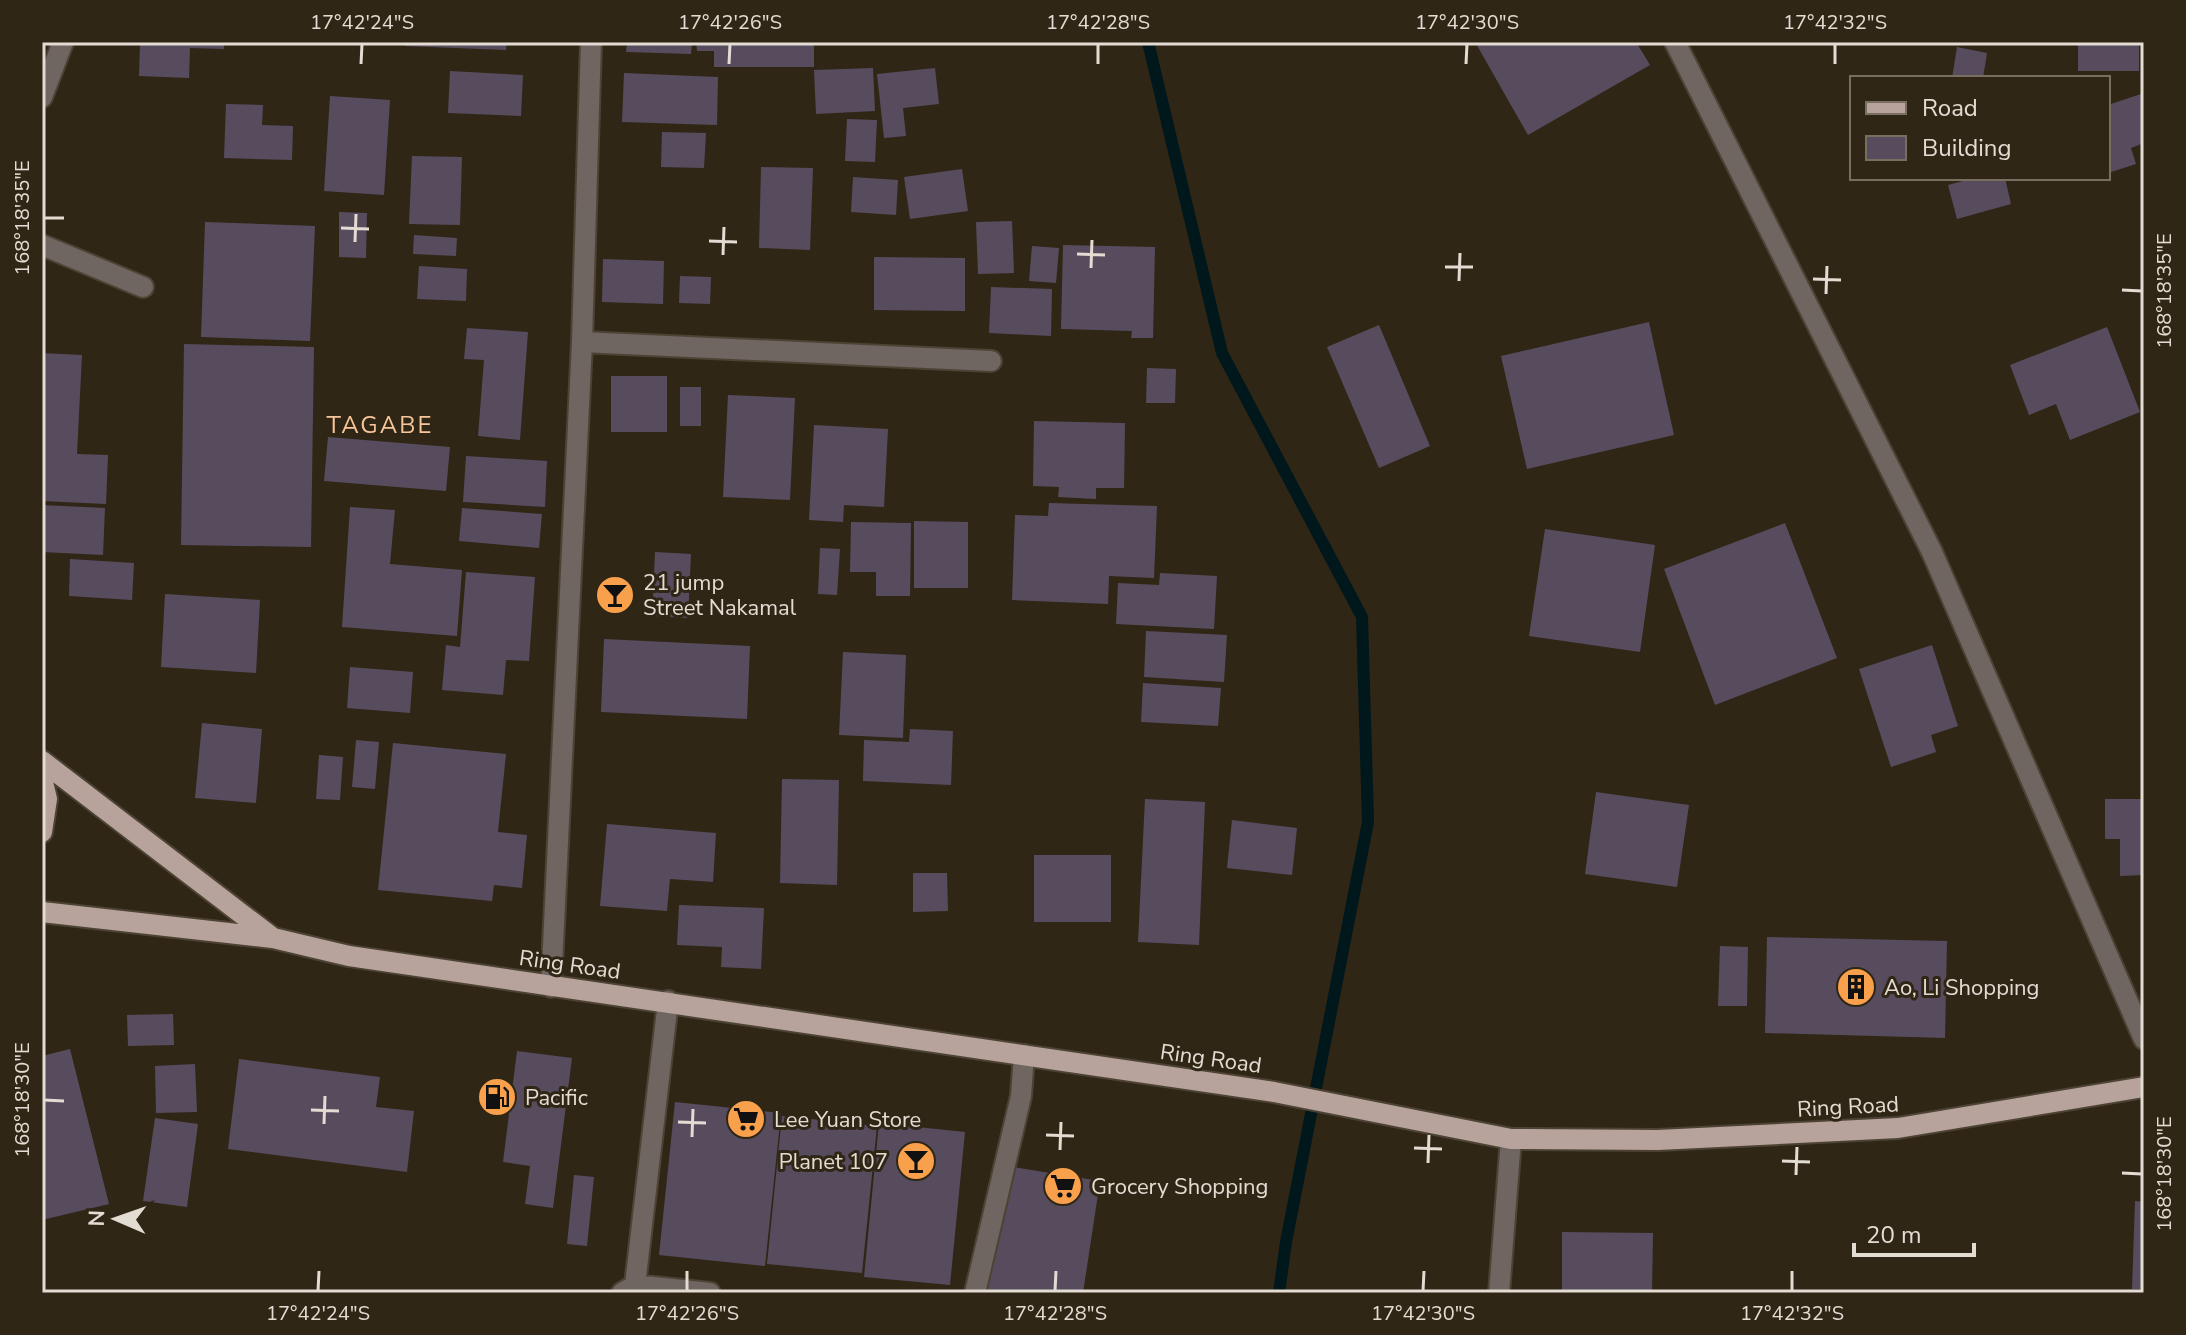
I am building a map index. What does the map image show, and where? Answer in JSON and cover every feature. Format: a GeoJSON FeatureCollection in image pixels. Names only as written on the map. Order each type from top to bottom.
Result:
{"type":"FeatureCollection","features":[{"type":"Feature","properties":{"kind":"main road","name":"Ring Road"},"geometry":{"type":"LineString","coordinates":[[42,761],[273,938]]}},
{"type":"Feature","properties":{"kind":"main road"},"geometry":{"type":"LineString","coordinates":[[42,778],[47,799],[42,832]]}},
{"type":"Feature","properties":{"kind":"main road","name":"Ring Road"},"geometry":{"type":"LineString","coordinates":[[42,912],[273,938],[349,956],[1274,1092],[1511,1139],[1658,1140],[1898,1128],[2144,1087]]}},
{"type":"Feature","properties":{"kind":"street"},"geometry":{"type":"LineString","coordinates":[[42,97],[63,42]]}},
{"type":"Feature","properties":{"kind":"street"},"geometry":{"type":"LineString","coordinates":[[551,987],[582,342],[591,42]]}},
{"type":"Feature","properties":{"kind":"street"},"geometry":{"type":"LineString","coordinates":[[1675,42],[1932,552],[2144,1039]]}},
{"type":"Feature","properties":{"kind":"street"},"geometry":{"type":"LineString","coordinates":[[42,245],[143,287]]}},
{"type":"Feature","properties":{"kind":"street"},"geometry":{"type":"LineString","coordinates":[[582,342],[991,361]]}},
{"type":"Feature","properties":{"kind":"street"},"geometry":{"type":"LineString","coordinates":[[668,1001],[628,1289],[710,1293]]}},
{"type":"Feature","properties":{"kind":"street"},"geometry":{"type":"LineString","coordinates":[[975,1293],[1021,1096],[1024,1055]]}},
{"type":"Feature","properties":{"kind":"street"},"geometry":{"type":"LineString","coordinates":[[1499,1293],[1511,1139]]}},
{"type":"Feature","properties":{"kind":"building"},"geometry":{"type":"Polygon","coordinates":[[[140,42],[224,42],[224,49],[190,48],[189,78],[139,76],[140,42]]]}},
{"type":"Feature","properties":{"kind":"building"},"geometry":{"type":"Polygon","coordinates":[[[405,42],[507,42],[506,50],[405,46],[405,42]]]}},
{"type":"Feature","properties":{"kind":"building"},"geometry":{"type":"Polygon","coordinates":[[[627,42],[692,42],[691,54],[626,52],[627,42]]]}},
{"type":"Feature","properties":{"kind":"building"},"geometry":{"type":"Polygon","coordinates":[[[696,42],[814,42],[814,67],[714,67],[714,51],[697,51],[696,42]]]}},
{"type":"Feature","properties":{"kind":"building"},"geometry":{"type":"Polygon","coordinates":[[[1475,42],[1636,42],[1650,65],[1528,135],[1475,42]]]}},
{"type":"Feature","properties":{"kind":"building"},"geometry":{"type":"Polygon","coordinates":[[[2078,42],[2139,42],[2139,71],[2078,71],[2078,42]]]}},
{"type":"Feature","properties":{"kind":"building"},"geometry":{"type":"Polygon","coordinates":[[[1957,47],[1987,53],[1983,76],[1952,76],[1957,47]]]}},
{"type":"Feature","properties":{"kind":"building"},"geometry":{"type":"Polygon","coordinates":[[[873,68],[875,111],[816,114],[814,70],[873,68]]]}},
{"type":"Feature","properties":{"kind":"building"},"geometry":{"type":"Polygon","coordinates":[[[935,68],[939,104],[903,108],[906,136],[884,138],[877,74],[935,68]]]}},
{"type":"Feature","properties":{"kind":"building"},"geometry":{"type":"Polygon","coordinates":[[[450,71],[523,75],[521,116],[448,113],[450,71]]]}},
{"type":"Feature","properties":{"kind":"building"},"geometry":{"type":"Polygon","coordinates":[[[624,73],[718,77],[717,125],[622,122],[624,73]]]}},
{"type":"Feature","properties":{"kind":"building"},"geometry":{"type":"Polygon","coordinates":[[[2144,93],[2144,143],[2131,148],[2136,164],[2110,172],[2110,104],[2144,93]]]}},
{"type":"Feature","properties":{"kind":"building"},"geometry":{"type":"Polygon","coordinates":[[[330,96],[390,100],[384,195],[324,191],[330,96]]]}},
{"type":"Feature","properties":{"kind":"building"},"geometry":{"type":"Polygon","coordinates":[[[226,104],[263,105],[262,125],[293,126],[292,160],[224,158],[226,104]]]}},
{"type":"Feature","properties":{"kind":"building"},"geometry":{"type":"Polygon","coordinates":[[[847,119],[877,120],[875,162],[845,161],[847,119]]]}},
{"type":"Feature","properties":{"kind":"building"},"geometry":{"type":"Polygon","coordinates":[[[662,132],[706,133],[704,168],[661,167],[662,132]]]}},
{"type":"Feature","properties":{"kind":"building"},"geometry":{"type":"Polygon","coordinates":[[[412,156],[462,157],[460,225],[409,224],[412,156]]]}},
{"type":"Feature","properties":{"kind":"building"},"geometry":{"type":"Polygon","coordinates":[[[761,167],[813,168],[810,250],[759,248],[761,167]]]}},
{"type":"Feature","properties":{"kind":"building"},"geometry":{"type":"Polygon","coordinates":[[[962,169],[968,211],[910,219],[904,177],[962,169]]]}},
{"type":"Feature","properties":{"kind":"building"},"geometry":{"type":"Polygon","coordinates":[[[853,177],[898,180],[896,215],[851,212],[853,177]]]}},
{"type":"Feature","properties":{"kind":"building"},"geometry":{"type":"Polygon","coordinates":[[[1967,180],[2005,180],[2011,204],[1957,219],[1948,185],[1967,180]]]}},
{"type":"Feature","properties":{"kind":"building"},"geometry":{"type":"Polygon","coordinates":[[[339,212],[367,213],[366,258],[339,257],[339,212]]]}},
{"type":"Feature","properties":{"kind":"building"},"geometry":{"type":"Polygon","coordinates":[[[1012,221],[1014,273],[978,274],[976,222],[1012,221]]]}},
{"type":"Feature","properties":{"kind":"building"},"geometry":{"type":"Polygon","coordinates":[[[205,222],[315,226],[310,341],[201,337],[205,222]]]}},
{"type":"Feature","properties":{"kind":"building"},"geometry":{"type":"Polygon","coordinates":[[[414,235],[457,238],[456,256],[413,254],[414,235]]]}},
{"type":"Feature","properties":{"kind":"building"},"geometry":{"type":"Polygon","coordinates":[[[1063,245],[1155,247],[1153,338],[1131,338],[1132,331],[1061,329],[1063,245]]]}},
{"type":"Feature","properties":{"kind":"building"},"geometry":{"type":"Polygon","coordinates":[[[1032,246],[1059,248],[1056,283],[1029,281],[1032,246]]]}},
{"type":"Feature","properties":{"kind":"building"},"geometry":{"type":"Polygon","coordinates":[[[874,257],[965,258],[965,311],[874,310],[874,257]]]}},
{"type":"Feature","properties":{"kind":"building"},"geometry":{"type":"Polygon","coordinates":[[[603,259],[664,261],[663,304],[602,302],[603,259]]]}},
{"type":"Feature","properties":{"kind":"building"},"geometry":{"type":"Polygon","coordinates":[[[419,266],[467,269],[466,301],[417,299],[419,266]]]}},
{"type":"Feature","properties":{"kind":"building"},"geometry":{"type":"Polygon","coordinates":[[[680,276],[711,277],[710,304],[679,303],[680,276]]]}},
{"type":"Feature","properties":{"kind":"building"},"geometry":{"type":"Polygon","coordinates":[[[991,287],[1052,289],[1051,336],[989,333],[991,287]]]}},
{"type":"Feature","properties":{"kind":"building"},"geometry":{"type":"Polygon","coordinates":[[[1649,322],[1674,435],[1527,469],[1501,356],[1649,322]]]}},
{"type":"Feature","properties":{"kind":"building"},"geometry":{"type":"Polygon","coordinates":[[[1379,325],[1430,446],[1379,468],[1327,347],[1379,325]]]}},
{"type":"Feature","properties":{"kind":"building"},"geometry":{"type":"Polygon","coordinates":[[[2107,327],[2140,412],[2070,440],[2056,404],[2029,415],[2010,365],[2107,327]]]}},
{"type":"Feature","properties":{"kind":"building"},"geometry":{"type":"Polygon","coordinates":[[[467,328],[528,332],[520,440],[478,436],[484,360],[464,359],[467,328]]]}},
{"type":"Feature","properties":{"kind":"building"},"geometry":{"type":"Polygon","coordinates":[[[184,344],[314,347],[311,547],[181,545],[184,344]]]}},
{"type":"Feature","properties":{"kind":"building"},"geometry":{"type":"Polygon","coordinates":[[[42,353],[82,355],[77,454],[108,455],[106,504],[42,501],[42,353]]]}},
{"type":"Feature","properties":{"kind":"building"},"geometry":{"type":"Polygon","coordinates":[[[1147,368],[1176,369],[1175,403],[1146,403],[1147,368]]]}},
{"type":"Feature","properties":{"kind":"building"},"geometry":{"type":"Polygon","coordinates":[[[611,376],[667,376],[667,432],[611,432],[611,376]]]}},
{"type":"Feature","properties":{"kind":"building"},"geometry":{"type":"Polygon","coordinates":[[[680,387],[701,387],[701,426],[680,426],[680,387]]]}},
{"type":"Feature","properties":{"kind":"building"},"geometry":{"type":"Polygon","coordinates":[[[728,395],[795,398],[790,500],[723,497],[728,395]]]}},
{"type":"Feature","properties":{"kind":"building"},"geometry":{"type":"Polygon","coordinates":[[[1034,421],[1125,423],[1124,488],[1096,488],[1096,499],[1058,497],[1059,487],[1033,486],[1034,421]]]}},
{"type":"Feature","properties":{"kind":"building"},"geometry":{"type":"Polygon","coordinates":[[[814,425],[888,429],[884,507],[844,505],[843,522],[809,520],[814,425]]]}},
{"type":"Feature","properties":{"kind":"building"},"geometry":{"type":"Polygon","coordinates":[[[328,437],[450,447],[446,491],[324,481],[328,437]]]}},
{"type":"Feature","properties":{"kind":"building"},"geometry":{"type":"Polygon","coordinates":[[[466,456],[547,461],[545,507],[463,502],[466,456]]]}},
{"type":"Feature","properties":{"kind":"building"},"geometry":{"type":"Polygon","coordinates":[[[1049,503],[1157,506],[1154,578],[1109,576],[1108,604],[1012,600],[1015,515],[1048,516],[1049,503]]]}},
{"type":"Feature","properties":{"kind":"building"},"geometry":{"type":"Polygon","coordinates":[[[42,505],[105,508],[103,555],[42,552],[42,505]]]}},
{"type":"Feature","properties":{"kind":"building"},"geometry":{"type":"Polygon","coordinates":[[[350,507],[395,510],[390,564],[462,570],[457,636],[342,627],[350,507]]]}},
{"type":"Feature","properties":{"kind":"building"},"geometry":{"type":"Polygon","coordinates":[[[462,508],[542,514],[539,548],[459,541],[462,508]]]}},
{"type":"Feature","properties":{"kind":"building"},"geometry":{"type":"Polygon","coordinates":[[[914,521],[968,522],[968,588],[914,588],[914,521]]]}},
{"type":"Feature","properties":{"kind":"building"},"geometry":{"type":"Polygon","coordinates":[[[851,522],[911,523],[910,596],[876,596],[876,572],[850,572],[851,522]]]}},
{"type":"Feature","properties":{"kind":"building"},"geometry":{"type":"Polygon","coordinates":[[[1785,523],[1837,658],[1715,705],[1664,569],[1785,523]]]}},
{"type":"Feature","properties":{"kind":"building"},"geometry":{"type":"Polygon","coordinates":[[[1545,529],[1655,545],[1640,652],[1529,636],[1545,529]]]}},
{"type":"Feature","properties":{"kind":"building"},"geometry":{"type":"Polygon","coordinates":[[[820,548],[840,549],[837,595],[818,594],[820,548]]]}},
{"type":"Feature","properties":{"kind":"building"},"geometry":{"type":"Polygon","coordinates":[[[655,552],[691,554],[688,618],[652,616],[655,552]]]}},
{"type":"Feature","properties":{"kind":"building"},"geometry":{"type":"Polygon","coordinates":[[[70,559],[134,563],[132,600],[69,596],[70,559]]]}},
{"type":"Feature","properties":{"kind":"building"},"geometry":{"type":"Polygon","coordinates":[[[466,572],[535,577],[529,661],[506,660],[503,695],[442,690],[446,645],[460,647],[466,572]]]}},
{"type":"Feature","properties":{"kind":"building"},"geometry":{"type":"Polygon","coordinates":[[[1160,573],[1217,576],[1214,629],[1116,624],[1118,583],[1159,585],[1160,573]]]}},
{"type":"Feature","properties":{"kind":"building"},"geometry":{"type":"Polygon","coordinates":[[[165,594],[260,600],[256,673],[161,667],[165,594]]]}},
{"type":"Feature","properties":{"kind":"building"},"geometry":{"type":"Polygon","coordinates":[[[1146,631],[1227,635],[1224,682],[1144,677],[1146,631]]]}},
{"type":"Feature","properties":{"kind":"building"},"geometry":{"type":"Polygon","coordinates":[[[604,639],[750,646],[747,719],[601,712],[604,639]]]}},
{"type":"Feature","properties":{"kind":"building"},"geometry":{"type":"Polygon","coordinates":[[[1932,645],[1958,726],[1931,735],[1936,752],[1891,767],[1859,669],[1932,645]]]}},
{"type":"Feature","properties":{"kind":"building"},"geometry":{"type":"Polygon","coordinates":[[[843,652],[906,655],[903,738],[839,735],[843,652]]]}},
{"type":"Feature","properties":{"kind":"building"},"geometry":{"type":"Polygon","coordinates":[[[350,667],[413,672],[410,713],[347,708],[350,667]]]}},
{"type":"Feature","properties":{"kind":"building"},"geometry":{"type":"Polygon","coordinates":[[[1143,683],[1221,688],[1218,726],[1141,722],[1143,683]]]}},
{"type":"Feature","properties":{"kind":"building"},"geometry":{"type":"Polygon","coordinates":[[[202,723],[262,729],[256,803],[195,798],[202,723]]]}},
{"type":"Feature","properties":{"kind":"building"},"geometry":{"type":"Polygon","coordinates":[[[910,729],[953,731],[951,785],[863,781],[864,740],[909,742],[910,729]]]}},
{"type":"Feature","properties":{"kind":"building"},"geometry":{"type":"Polygon","coordinates":[[[356,740],[379,742],[375,789],[352,787],[356,740]]]}},
{"type":"Feature","properties":{"kind":"building"},"geometry":{"type":"Polygon","coordinates":[[[393,743],[506,754],[498,832],[527,835],[522,888],[494,885],[492,901],[378,890],[393,743]]]}},
{"type":"Feature","properties":{"kind":"building"},"geometry":{"type":"Polygon","coordinates":[[[319,755],[343,757],[340,800],[316,799],[319,755]]]}},
{"type":"Feature","properties":{"kind":"building"},"geometry":{"type":"Polygon","coordinates":[[[782,779],[839,780],[837,885],[780,883],[782,779]]]}},
{"type":"Feature","properties":{"kind":"building"},"geometry":{"type":"Polygon","coordinates":[[[1596,792],[1689,805],[1677,887],[1585,874],[1596,792]]]}},
{"type":"Feature","properties":{"kind":"building"},"geometry":{"type":"Polygon","coordinates":[[[1145,799],[1205,802],[1199,945],[1138,942],[1145,799]]]}},
{"type":"Feature","properties":{"kind":"building"},"geometry":{"type":"Polygon","coordinates":[[[2105,799],[2144,799],[2144,875],[2120,876],[2120,839],[2105,839],[2105,799]]]}},
{"type":"Feature","properties":{"kind":"building"},"geometry":{"type":"Polygon","coordinates":[[[1232,820],[1297,828],[1292,875],[1227,868],[1232,820]]]}},
{"type":"Feature","properties":{"kind":"building"},"geometry":{"type":"Polygon","coordinates":[[[607,824],[716,833],[713,882],[670,879],[667,911],[600,906],[607,824]]]}},
{"type":"Feature","properties":{"kind":"building"},"geometry":{"type":"Polygon","coordinates":[[[1034,855],[1111,855],[1111,922],[1034,922],[1034,855]]]}},
{"type":"Feature","properties":{"kind":"building"},"geometry":{"type":"Polygon","coordinates":[[[913,873],[947,873],[948,911],[913,912],[913,873]]]}},
{"type":"Feature","properties":{"kind":"building"},"geometry":{"type":"Polygon","coordinates":[[[679,905],[764,908],[761,969],[721,967],[722,947],[677,945],[679,905]]]}},
{"type":"Feature","properties":{"kind":"building","name":"Ao, Li Shopping"},"geometry":{"type":"Polygon","coordinates":[[[1767,937],[1947,941],[1945,1038],[1765,1033],[1767,937]]]}},
{"type":"Feature","properties":{"kind":"building"},"geometry":{"type":"Polygon","coordinates":[[[1720,946],[1748,947],[1747,1006],[1718,1006],[1720,946]]]}},
{"type":"Feature","properties":{"kind":"building"},"geometry":{"type":"Polygon","coordinates":[[[173,1014],[174,1045],[128,1046],[127,1015],[173,1014]]]}},
{"type":"Feature","properties":{"kind":"building"},"geometry":{"type":"Polygon","coordinates":[[[70,1049],[109,1204],[42,1220],[42,1056],[70,1049]]]}},
{"type":"Feature","properties":{"kind":"building"},"geometry":{"type":"Polygon","coordinates":[[[517,1051],[572,1058],[553,1208],[525,1204],[530,1166],[503,1162],[517,1051]]]}},
{"type":"Feature","properties":{"kind":"building"},"geometry":{"type":"Polygon","coordinates":[[[239,1059],[380,1077],[376,1107],[414,1111],[407,1172],[228,1149],[239,1059]]]}},
{"type":"Feature","properties":{"kind":"building"},"geometry":{"type":"Polygon","coordinates":[[[195,1064],[197,1112],[156,1113],[155,1066],[195,1064]]]}},
{"type":"Feature","properties":{"kind":"building"},"geometry":{"type":"Polygon","coordinates":[[[675,1102],[781,1113],[765,1266],[659,1255],[675,1102]]]}},
{"type":"Feature","properties":{"kind":"building"},"geometry":{"type":"Polygon","coordinates":[[[782,1116],[877,1126],[862,1273],[767,1264],[782,1116]]]}},
{"type":"Feature","properties":{"kind":"building"},"geometry":{"type":"Polygon","coordinates":[[[155,1118],[198,1124],[187,1207],[143,1201],[155,1118]]]}},
{"type":"Feature","properties":{"kind":"building"},"geometry":{"type":"Polygon","coordinates":[[[879,1123],[965,1132],[950,1285],[864,1277],[879,1123]]]}},
{"type":"Feature","properties":{"kind":"building"},"geometry":{"type":"Polygon","coordinates":[[[1006,1166],[1100,1181],[1083,1293],[986,1293],[1006,1166]]]}},
{"type":"Feature","properties":{"kind":"building"},"geometry":{"type":"Polygon","coordinates":[[[574,1175],[594,1177],[587,1246],[567,1244],[574,1175]]]}},
{"type":"Feature","properties":{"kind":"building"},"geometry":{"type":"Polygon","coordinates":[[[2135,1201],[2144,1202],[2144,1289],[2132,1289],[2135,1201]]]}},
{"type":"Feature","properties":{"kind":"building"},"geometry":{"type":"Polygon","coordinates":[[[1562,1232],[1653,1233],[1652,1293],[1562,1293],[1562,1232]]]}},
{"type":"Feature","properties":{"kind":"waterway"},"geometry":{"type":"LineString","coordinates":[[1148,42],[1222,353],[1362,617],[1368,822],[1286,1242],[1279,1293]]}},
{"type":"Feature","properties":{"kind":"place","name":"21 jump Street Nakamal"},"geometry":{"type":"Point","coordinates":[615,595]}},
{"type":"Feature","properties":{"kind":"place","name":"Ao, Li Shopping"},"geometry":{"type":"Point","coordinates":[1856,987]}},
{"type":"Feature","properties":{"kind":"place","name":"Pacific"},"geometry":{"type":"Point","coordinates":[497,1097]}},
{"type":"Feature","properties":{"kind":"place","name":"Lee Yuan Store"},"geometry":{"type":"Point","coordinates":[746,1119]}},
{"type":"Feature","properties":{"kind":"place","name":"Planet 107"},"geometry":{"type":"Point","coordinates":[916,1161]}},
{"type":"Feature","properties":{"kind":"place","name":"Grocery Shopping"},"geometry":{"type":"Point","coordinates":[1063,1186]}},
{"type":"Feature","properties":{"kind":"district","name":"TAGABE"},"geometry":{"type":"Point","coordinates":[380,425]}}]}
